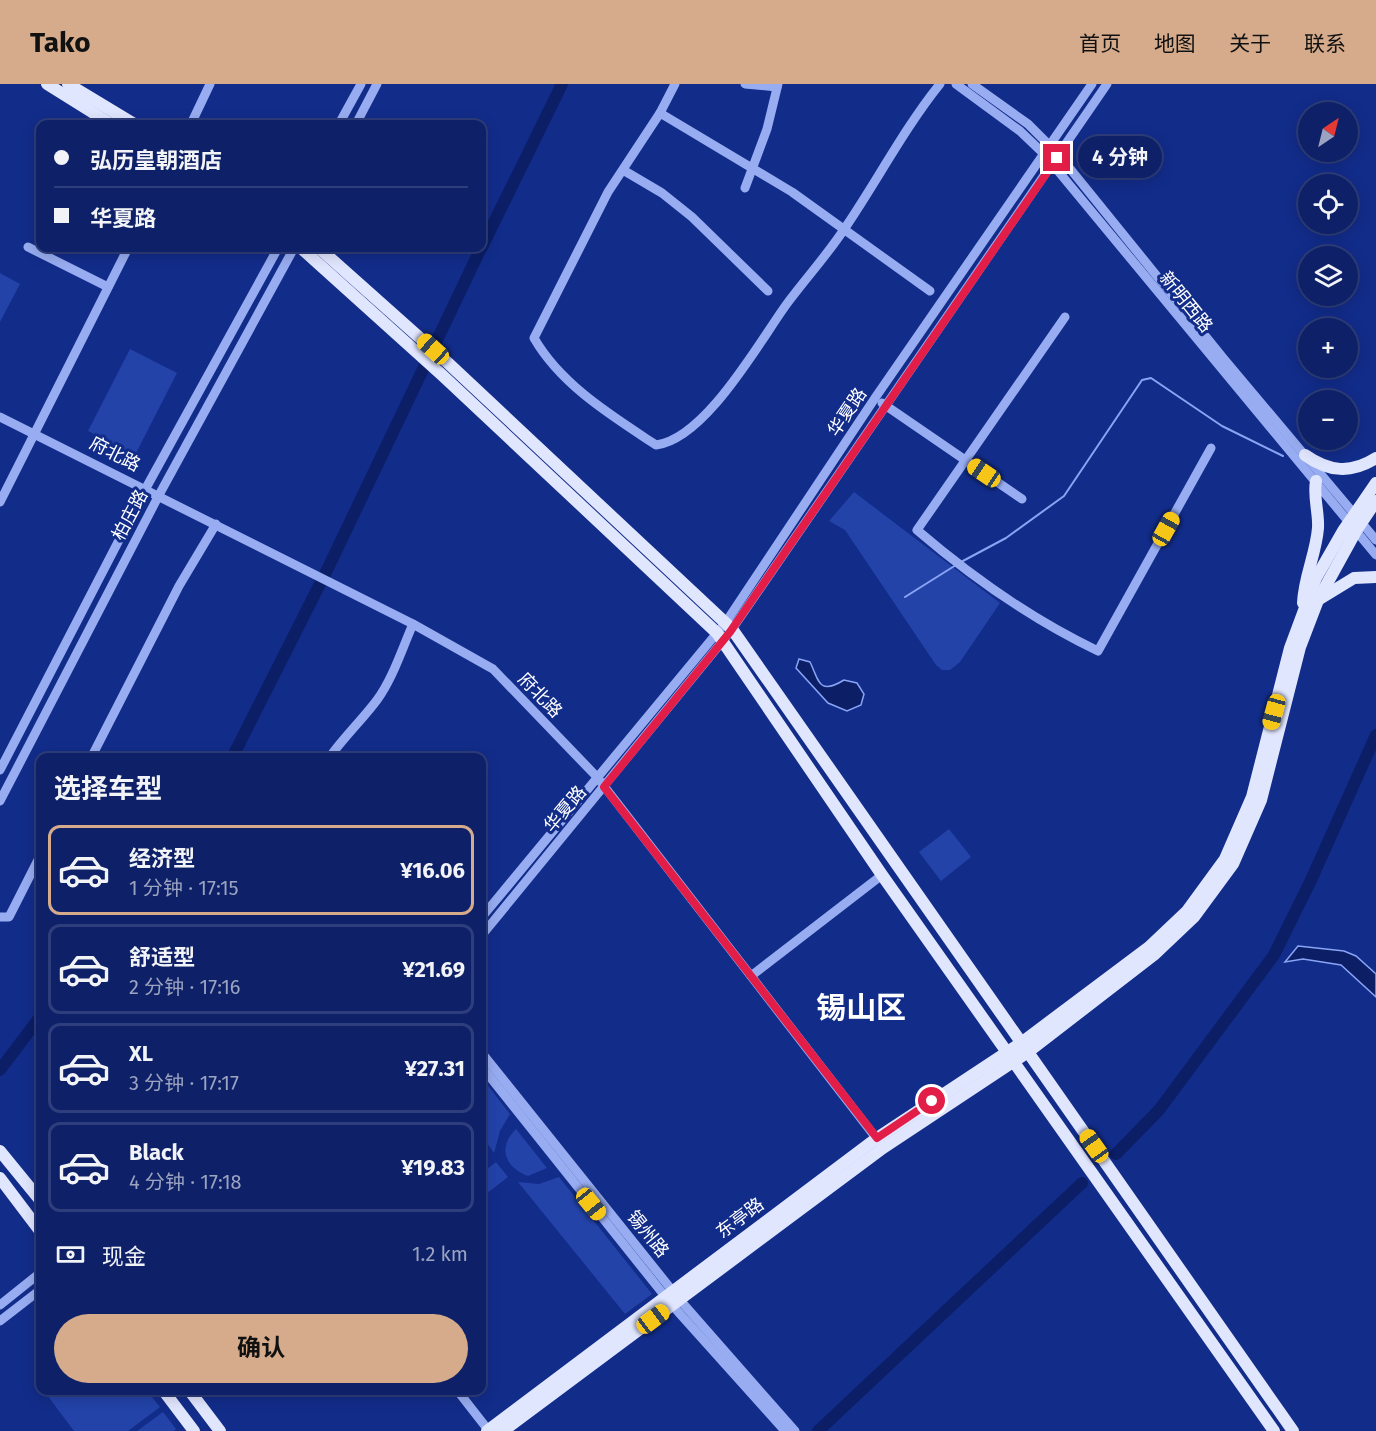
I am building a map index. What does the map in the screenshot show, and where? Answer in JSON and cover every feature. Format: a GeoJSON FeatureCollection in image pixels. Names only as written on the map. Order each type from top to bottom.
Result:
{"type":"FeatureCollection","features":[{"type":"Feature","properties":{"kind":"main road"},"geometry":{"type":"LineString","coordinates":[[47,84],[105,120]]}},
{"type":"Feature","properties":{"kind":"main road"},"geometry":{"type":"LineString","coordinates":[[68,84],[127,120]]}},
{"type":"Feature","properties":{"kind":"main road"},"geometry":{"type":"LineString","coordinates":[[305,252],[442,375],[720,637],[882,875],[1274,1431]]}},
{"type":"Feature","properties":{"kind":"main road"},"geometry":{"type":"LineString","coordinates":[[324,252],[448,363],[729,625],[1293,1431]]}},
{"type":"Feature","properties":{"kind":"main road"},"geometry":{"type":"LineString","coordinates":[[1305,455],[1318,464],[1343,470],[1365,465],[1376,458]]}},
{"type":"Feature","properties":{"kind":"main road"},"geometry":{"type":"LineString","coordinates":[[1304,610],[1304,585],[1318,527],[1313,494],[1316,481]]}},
{"type":"Feature","properties":{"kind":"main road"},"geometry":{"type":"LineString","coordinates":[[1024,1047],[1155,954],[1194,917],[1233,864],[1261,800],[1300,647],[1318,600],[1376,483]]}},
{"type":"Feature","properties":{"kind":"main road"},"geometry":{"type":"LineString","coordinates":[[1024,1047],[1149,947],[1187,911],[1225,859],[1252,797],[1290,648],[1317,578],[1355,523],[1376,501]]}},
{"type":"Feature","properties":{"kind":"main road"},"geometry":{"type":"LineString","coordinates":[[1318,600],[1354,578],[1376,577]]}},
{"type":"Feature","properties":{"kind":"main road","name":"东亭路"},"geometry":{"type":"LineString","coordinates":[[488,1431],[880,1143],[1024,1047]]}},
{"type":"Feature","properties":{"kind":"main road"},"geometry":{"type":"LineString","coordinates":[[0,1151],[36,1195]]}},
{"type":"Feature","properties":{"kind":"main road"},"geometry":{"type":"LineString","coordinates":[[0,1178],[36,1226]]}},
{"type":"Feature","properties":{"kind":"main road","name":"东亭路"},"geometry":{"type":"LineString","coordinates":[[503,1431],[672,1298]]}},
{"type":"Feature","properties":{"kind":"main road"},"geometry":{"type":"LineString","coordinates":[[167,1395],[194,1431]]}},
{"type":"Feature","properties":{"kind":"main road"},"geometry":{"type":"LineString","coordinates":[[193,1395],[220,1431]]}},
{"type":"Feature","properties":{"kind":"street"},"geometry":{"type":"LineString","coordinates":[[193,120],[210,84]]}},
{"type":"Feature","properties":{"kind":"street"},"geometry":{"type":"LineString","coordinates":[[341,120],[361,84]]}},
{"type":"Feature","properties":{"kind":"street"},"geometry":{"type":"LineString","coordinates":[[358,120],[377,84]]}},
{"type":"Feature","properties":{"kind":"street"},"geometry":{"type":"LineString","coordinates":[[675,84],[660,112],[608,192],[534,338],[540,350],[585,395],[656,445],[670,444],[723,395],[786,305],[845,228],[940,84]]}},
{"type":"Feature","properties":{"kind":"street"},"geometry":{"type":"LineString","coordinates":[[745,84],[777,86],[767,129],[745,188]]}},
{"type":"Feature","properties":{"kind":"street","name":"新明西路"},"geometry":{"type":"LineString","coordinates":[[956,84],[1047,150],[1059,155],[1305,455],[1376,555]]}},
{"type":"Feature","properties":{"kind":"street","name":"新明西路"},"geometry":{"type":"LineString","coordinates":[[972,84],[1028,124],[1047,150],[1052,165],[1316,481],[1355,523],[1376,540]]}},
{"type":"Feature","properties":{"kind":"street","name":"华夏路"},"geometry":{"type":"LineString","coordinates":[[729,625],[875,398],[1092,84]]}},
{"type":"Feature","properties":{"kind":"street","name":"华夏路"},"geometry":{"type":"LineString","coordinates":[[486,931],[604,787],[729,625],[885,405],[1107,84]]}},
{"type":"Feature","properties":{"kind":"street"},"geometry":{"type":"LineString","coordinates":[[660,112],[753,168],[845,228],[930,291]]}},
{"type":"Feature","properties":{"kind":"street"},"geometry":{"type":"LineString","coordinates":[[623,170],[662,193],[692,217],[768,291]]}},
{"type":"Feature","properties":{"kind":"street"},"geometry":{"type":"LineString","coordinates":[[28,247],[36,251]]}},
{"type":"Feature","properties":{"kind":"street"},"geometry":{"type":"LineString","coordinates":[[38,252],[108,287]]}},
{"type":"Feature","properties":{"kind":"street"},"geometry":{"type":"LineString","coordinates":[[0,502],[126,252]]}},
{"type":"Feature","properties":{"kind":"street","name":"柏庄路"},"geometry":{"type":"LineString","coordinates":[[0,770],[146,488],[276,252]]}},
{"type":"Feature","properties":{"kind":"street","name":"柏庄路"},"geometry":{"type":"LineString","coordinates":[[0,801],[159,495],[292,252]]}},
{"type":"Feature","properties":{"kind":"street"},"geometry":{"type":"LineString","coordinates":[[1065,317],[917,530],[995,592],[1027,614],[1098,651],[1211,447]]}},
{"type":"Feature","properties":{"kind":"street"},"geometry":{"type":"LineString","coordinates":[[875,398],[1022,499]]}},
{"type":"Feature","properties":{"kind":"street","name":"府北路"},"geometry":{"type":"LineString","coordinates":[[0,417],[35,432],[413,624],[493,669],[597,777],[880,1143]]}},
{"type":"Feature","properties":{"kind":"street"},"geometry":{"type":"LineString","coordinates":[[94,753],[179,586],[216,524]]}},
{"type":"Feature","properties":{"kind":"street"},"geometry":{"type":"LineString","coordinates":[[332,753],[349,729],[377,699],[394,670],[413,624]]}},
{"type":"Feature","properties":{"kind":"street","name":"华夏路"},"geometry":{"type":"LineString","coordinates":[[486,912],[597,777],[720,637]]}},
{"type":"Feature","properties":{"kind":"street"},"geometry":{"type":"LineString","coordinates":[[0,917],[9,917],[36,864]]}},
{"type":"Feature","properties":{"kind":"street"},"geometry":{"type":"LineString","coordinates":[[751,976],[882,875]]}},
{"type":"Feature","properties":{"kind":"street","name":"锡州路"},"geometry":{"type":"LineString","coordinates":[[486,1058],[672,1298],[795,1431]]}},
{"type":"Feature","properties":{"kind":"street","name":"锡州路"},"geometry":{"type":"LineString","coordinates":[[486,1072],[785,1431]]}},
{"type":"Feature","properties":{"kind":"street"},"geometry":{"type":"LineString","coordinates":[[0,1305],[36,1276]]}},
{"type":"Feature","properties":{"kind":"street"},"geometry":{"type":"LineString","coordinates":[[0,1321],[36,1293]]}},
{"type":"Feature","properties":{"kind":"street"},"geometry":{"type":"LineString","coordinates":[[461,1395],[488,1431]]}},
{"type":"Feature","properties":{"kind":"shaded area"},"geometry":{"type":"Polygon","coordinates":[[[0,273],[20,284],[0,322],[0,273]]]}},
{"type":"Feature","properties":{"kind":"shaded area"},"geometry":{"type":"Polygon","coordinates":[[[130,349],[177,373],[135,455],[88,431],[130,349]]]}},
{"type":"Feature","properties":{"kind":"shaded area"},"geometry":{"type":"Polygon","coordinates":[[[854,492],[1000,603],[960,662],[950,670],[942,670],[936,665],[845,530],[829,521],[854,492]]]}},
{"type":"Feature","properties":{"kind":"shaded area"},"geometry":{"type":"Polygon","coordinates":[[[799,659],[810,662],[818,680],[824,686],[835,685],[844,680],[857,683],[864,694],[861,705],[847,711],[828,703],[796,668],[799,659]]]}},
{"type":"Feature","properties":{"kind":"shaded area"},"geometry":{"type":"Polygon","coordinates":[[[949,829],[971,857],[941,881],[919,852],[949,829]]]}},
{"type":"Feature","properties":{"kind":"shaded area"},"geometry":{"type":"Polygon","coordinates":[[[1298,946],[1344,951],[1356,956],[1376,974],[1376,997],[1341,965],[1303,959],[1285,962],[1298,946]]]}},
{"type":"Feature","properties":{"kind":"shaded area"},"geometry":{"type":"Polygon","coordinates":[[[486,1083],[510,1114],[500,1131],[494,1153],[486,1142],[486,1083]]]}},
{"type":"Feature","properties":{"kind":"shaded area"},"geometry":{"type":"Polygon","coordinates":[[[516,1129],[547,1168],[528,1176],[514,1168],[509,1162],[505,1150],[510,1136],[516,1129]]]}},
{"type":"Feature","properties":{"kind":"shaded area"},"geometry":{"type":"Polygon","coordinates":[[[496,1162],[508,1177],[486,1194],[486,1170],[496,1162]]]}},
{"type":"Feature","properties":{"kind":"shaded area"},"geometry":{"type":"Polygon","coordinates":[[[559,1177],[652,1294],[625,1314],[518,1182],[539,1184],[559,1177]]]}},
{"type":"Feature","properties":{"kind":"shaded area"},"geometry":{"type":"Polygon","coordinates":[[[47,1395],[150,1395],[160,1407],[128,1431],[74,1431],[47,1395]]]}},
{"type":"Feature","properties":{"kind":"shaded area"},"geometry":{"type":"Polygon","coordinates":[[[163,1412],[176,1429],[174,1431],[137,1431],[163,1412]]]}},
{"type":"Feature","properties":{"kind":"waterway"},"geometry":{"type":"LineString","coordinates":[[486,239],[562,84]]}},
{"type":"Feature","properties":{"kind":"waterway"},"geometry":{"type":"LineString","coordinates":[[235,753],[328,568],[479,252]]}},
{"type":"Feature","properties":{"kind":"waterway"},"geometry":{"type":"LineString","coordinates":[[961,562],[1006,538],[1064,496],[1142,380],[1151,378],[1222,426],[1283,456]]}},
{"type":"Feature","properties":{"kind":"waterway"},"geometry":{"type":"LineString","coordinates":[[905,597],[956,565]]}},
{"type":"Feature","properties":{"kind":"waterway"},"geometry":{"type":"LineString","coordinates":[[1116,1154],[1159,1110],[1274,955],[1312,878],[1376,735]]}},
{"type":"Feature","properties":{"kind":"waterway"},"geometry":{"type":"LineString","coordinates":[[0,1070],[36,1022]]}},
{"type":"Feature","properties":{"kind":"waterway"},"geometry":{"type":"LineString","coordinates":[[818,1431],[1082,1183]]}},
{"type":"Feature","properties":{"kind":"district","name":"锡山区"},"geometry":{"type":"Point","coordinates":[861,1008]}},
{"type":"Feature","properties":{"kind":"route"},"geometry":{"type":"LineString","coordinates":[[932,1101],[877,1138],[604,787],[730,632],[1057,158]]}}]}
